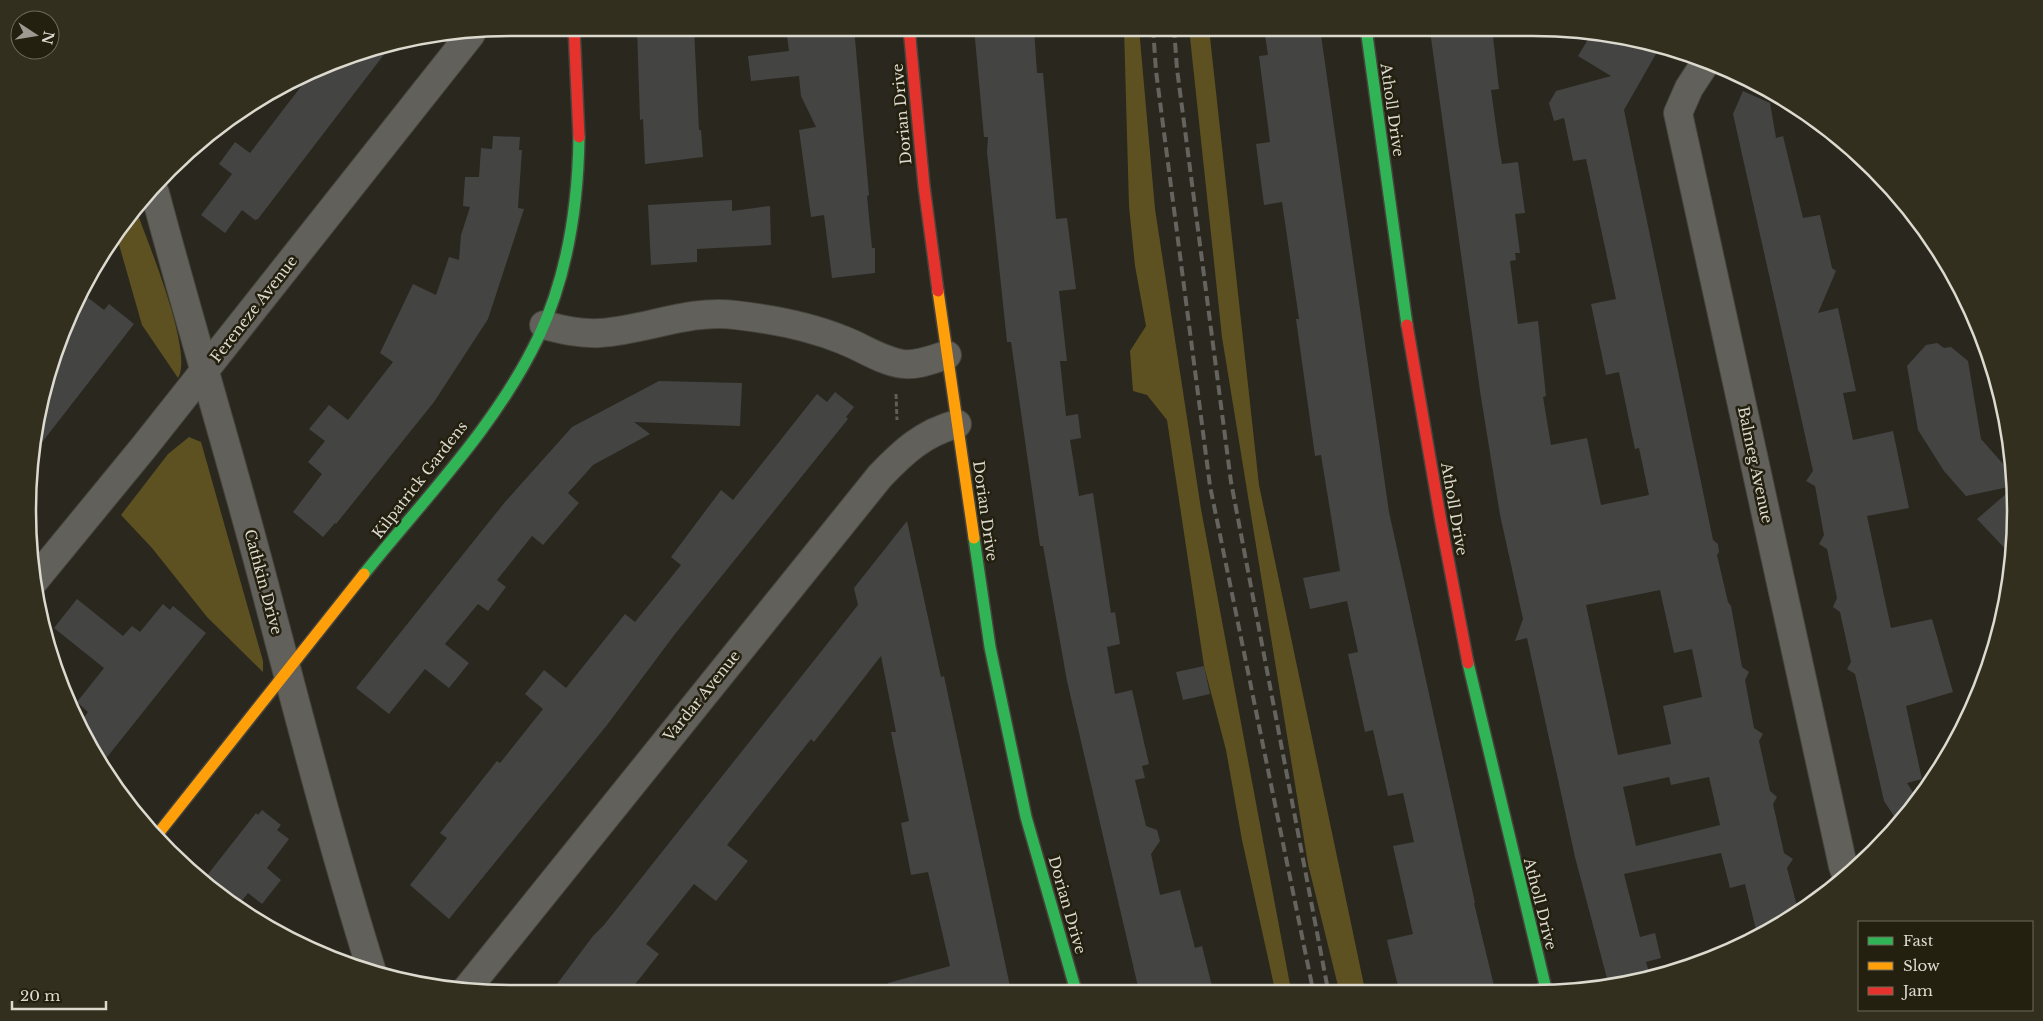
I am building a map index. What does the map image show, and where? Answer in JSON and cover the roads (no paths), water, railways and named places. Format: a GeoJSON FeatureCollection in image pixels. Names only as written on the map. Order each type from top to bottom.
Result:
{"type":"FeatureCollection","features":[{"type":"Feature","properties":{"kind":"street","name":"Kilpatrick Gardens"},"geometry":{"type":"LineString","coordinates":[[161,830],[286,672],[458,461],[525,364],[544,325],[569,241],[578,190],[580,131],[574,36]]}},
{"type":"Feature","properties":{"kind":"street","name":"Dorian Drive"},"geometry":{"type":"LineString","coordinates":[[910,36],[924,186],[956,424],[990,647],[1022,798],[1074,985]]}},
{"type":"Feature","properties":{"kind":"street","name":"Atholl Drive"},"geometry":{"type":"LineString","coordinates":[[1367,36],[1376,112],[1436,498],[1455,595],[1513,857],[1545,985]]}},
{"type":"Feature","properties":{"kind":"street","name":"Fereneze Avenue"},"geometry":{"type":"LineString","coordinates":[[40,573],[205,371],[468,38]]}},
{"type":"Feature","properties":{"kind":"street","name":"Balmeg Avenue"},"geometry":{"type":"LineString","coordinates":[[1702,68],[1689,88],[1678,113],[1844,868]]}},
{"type":"Feature","properties":{"kind":"street","name":"Cathkin Drive"},"geometry":{"type":"LineString","coordinates":[[156,196],[340,870],[369,963]]}},
{"type":"Feature","properties":{"kind":"street"},"geometry":{"type":"LineString","coordinates":[[544,325],[571,332],[601,333],[701,313],[734,314],[806,328],[903,364],[921,363],[947,355]]}},
{"type":"Feature","properties":{"kind":"street","name":"Vardar Avenue"},"geometry":{"type":"LineString","coordinates":[[471,983],[880,476],[903,451],[937,429],[956,424]]}},
{"type":"Feature","properties":{"kind":"railway"},"geometry":{"type":"LineString","coordinates":[[1154,36],[1156,71],[1210,486],[1312,985]]}},
{"type":"Feature","properties":{"kind":"railway"},"geometry":{"type":"LineString","coordinates":[[1175,36],[1177,69],[1231,482],[1327,985]]}}]}
